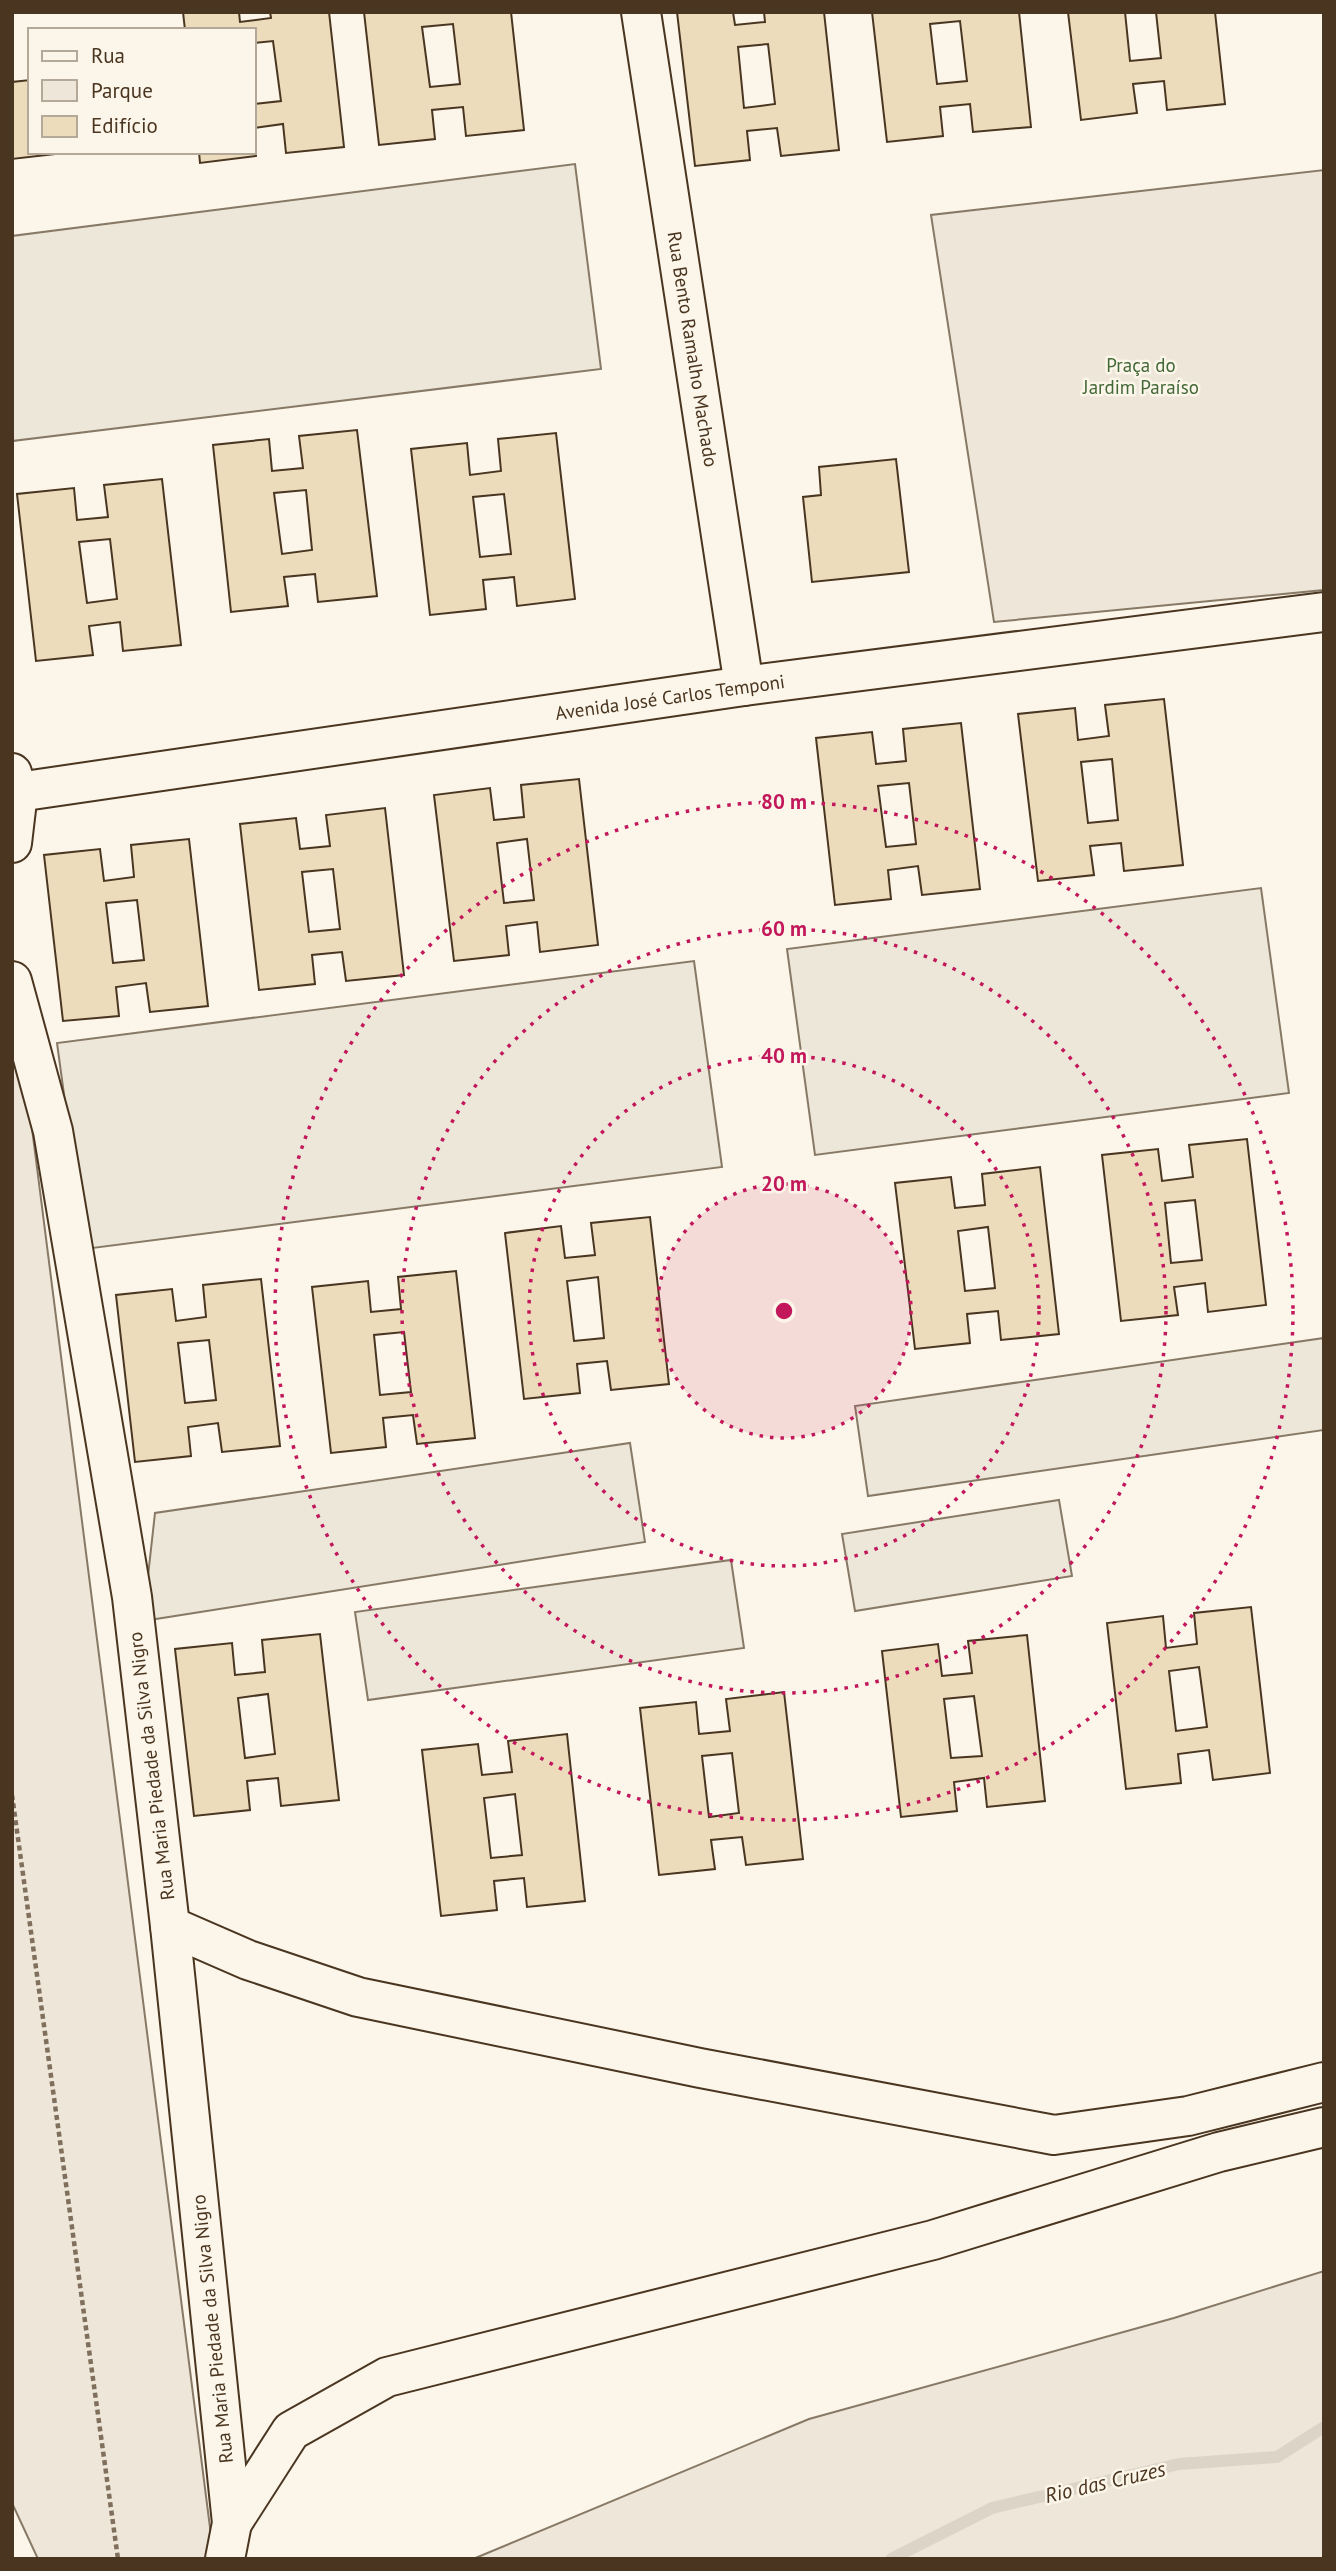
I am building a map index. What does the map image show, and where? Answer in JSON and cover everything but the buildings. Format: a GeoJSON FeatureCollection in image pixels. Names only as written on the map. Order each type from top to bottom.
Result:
{"type":"FeatureCollection","features":[{"type":"Feature","properties":{"kind":"street","name":"Rua Bento Ramalho Machado"},"geometry":{"type":"LineString","coordinates":[[641,12],[744,686]]}},
{"type":"Feature","properties":{"kind":"street","name":"Avenida José Carlos Temponi"},"geometry":{"type":"LineString","coordinates":[[15,783],[1324,612]]}},
{"type":"Feature","properties":{"kind":"street"},"geometry":{"type":"LineString","coordinates":[[12,844],[15,783]]}},
{"type":"Feature","properties":{"kind":"street","name":"Rua Maria Piedade da Silva Nigro"},"geometry":{"type":"LineString","coordinates":[[12,981],[53,1131],[132,1597],[170,1926],[229,2541]]}},
{"type":"Feature","properties":{"kind":"street"},"geometry":{"type":"LineString","coordinates":[[170,1926],[248,1960],[358,1997],[700,2068],[1054,2135],[1188,2116],[1324,2082]]}},
{"type":"Feature","properties":{"kind":"street"},"geometry":{"type":"LineString","coordinates":[[229,2541],[291,2431],[387,2377],[933,2240],[1219,2152],[1324,2127]]}},
{"type":"Feature","properties":{"kind":"path"},"geometry":{"type":"LineString","coordinates":[[12,1795],[118,2559]]}},
{"type":"Feature","properties":{"kind":"green space","name":"Praça do Jardim Paraíso"},"geometry":{"type":"Polygon","coordinates":[[[1324,170],[1324,590],[994,622],[931,215],[1324,170]]]}},
{"type":"Feature","properties":{"kind":"green space"},"geometry":{"type":"Polygon","coordinates":[[[12,971],[214,2559],[38,2559],[12,2503],[12,971]]]}},
{"type":"Feature","properties":{"kind":"green space"},"geometry":{"type":"Polygon","coordinates":[[[1324,2271],[1324,2559],[473,2559],[809,2419],[1174,2318],[1324,2271]]]}},
{"type":"Feature","properties":{"kind":"shaded area"},"geometry":{"type":"Polygon","coordinates":[[[575,164],[601,369],[12,441],[12,236],[575,164]]]}},
{"type":"Feature","properties":{"kind":"shaded area"},"geometry":{"type":"Polygon","coordinates":[[[1261,888],[1289,1093],[815,1155],[787,949],[1261,888]]]}},
{"type":"Feature","properties":{"kind":"shaded area"},"geometry":{"type":"Polygon","coordinates":[[[694,961],[722,1167],[85,1249],[57,1043],[694,961]]]}},
{"type":"Feature","properties":{"kind":"shaded area"},"geometry":{"type":"Polygon","coordinates":[[[1324,1338],[1324,1430],[868,1496],[855,1406],[1324,1338]]]}},
{"type":"Feature","properties":{"kind":"shaded area"},"geometry":{"type":"Polygon","coordinates":[[[630,1443],[645,1542],[143,1621],[155,1513],[630,1443]]]}},
{"type":"Feature","properties":{"kind":"shaded area"},"geometry":{"type":"Polygon","coordinates":[[[1059,1500],[1072,1576],[855,1611],[842,1534],[1059,1500]]]}},
{"type":"Feature","properties":{"kind":"shaded area"},"geometry":{"type":"Polygon","coordinates":[[[731,1560],[744,1648],[368,1700],[355,1612],[731,1560]]]}},
{"type":"Feature","properties":{"kind":"waterway","name":"Rio das Cruzes"},"geometry":{"type":"LineString","coordinates":[[891,2559],[992,2508],[1179,2464],[1277,2457],[1324,2427]]}}]}
